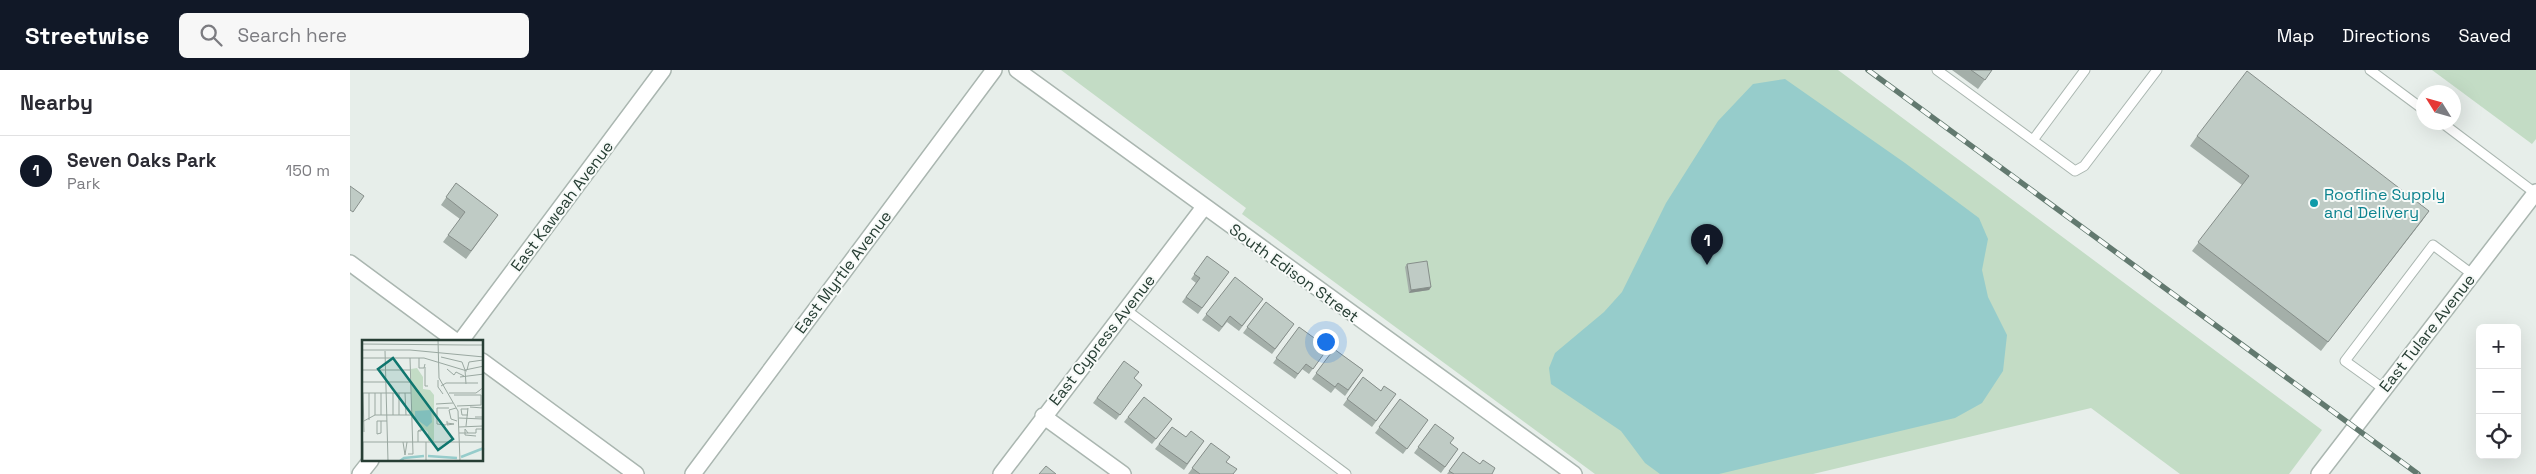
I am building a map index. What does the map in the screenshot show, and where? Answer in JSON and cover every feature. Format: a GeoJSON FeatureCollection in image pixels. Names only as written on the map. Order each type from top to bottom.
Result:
{"type":"FeatureCollection","features":[{"type":"Feature","properties":{"kind":"street","name":"East Kaweah Avenue"},"geometry":{"type":"LineString","coordinates":[[460,340],[663,70]]}},
{"type":"Feature","properties":{"kind":"street","name":"East Myrtle Avenue"},"geometry":{"type":"LineString","coordinates":[[693,474],[994,70]]}},
{"type":"Feature","properties":{"kind":"street","name":"South Edison Street"},"geometry":{"type":"LineString","coordinates":[[1017,70],[1574,474]]}},
{"type":"Feature","properties":{"kind":"street","name":"East Tulare Avenue"},"geometry":{"type":"LineString","coordinates":[[2319,474],[2536,192]]}},
{"type":"Feature","properties":{"kind":"street","name":"East Cypress Avenue"},"geometry":{"type":"LineString","coordinates":[[1001,474],[1043,416],[1204,207]]}},
{"type":"Feature","properties":{"kind":"street"},"geometry":{"type":"LineString","coordinates":[[350,263],[455,340]]}},
{"type":"Feature","properties":{"kind":"street"},"geometry":{"type":"LineString","coordinates":[[484,361],[636,474]]}},
{"type":"Feature","properties":{"kind":"street"},"geometry":{"type":"LineString","coordinates":[[1043,416],[1123,474]]}},
{"type":"Feature","properties":{"kind":"street"},"geometry":{"type":"LineString","coordinates":[[360,474],[369,462]]}},
{"type":"Feature","properties":{"kind":"lane"},"geometry":{"type":"LineString","coordinates":[[1937,70],[2075,171],[2084,166],[2156,70]]}},
{"type":"Feature","properties":{"kind":"lane"},"geometry":{"type":"LineString","coordinates":[[2033,140],[2085,70]]}},
{"type":"Feature","properties":{"kind":"lane"},"geometry":{"type":"LineString","coordinates":[[2370,70],[2416,104]]}},
{"type":"Feature","properties":{"kind":"lane"},"geometry":{"type":"LineString","coordinates":[[2452,130],[2536,192]]}},
{"type":"Feature","properties":{"kind":"lane"},"geometry":{"type":"LineString","coordinates":[[2384,389],[2345,361],[2433,246],[2472,274]]}},
{"type":"Feature","properties":{"kind":"lane"},"geometry":{"type":"LineString","coordinates":[[1125,309],[1346,474]]}},
{"type":"Feature","properties":{"kind":"green space"},"geometry":{"type":"Polygon","coordinates":[[[1061,70],[1838,70],[2322,430],[2289,474],[2180,474],[2091,408],[1813,474],[1595,474],[1242,214],[1246,208],[1061,70]]]}},
{"type":"Feature","properties":{"kind":"green space"},"geometry":{"type":"Polygon","coordinates":[[[2432,70],[2536,70],[2536,139],[2532,144],[2461,91],[2461,85],[2452,85],[2432,70]]]}},
{"type":"Feature","properties":{"kind":"water"},"geometry":{"type":"Polygon","coordinates":[[[1785,79],[1905,163],[1979,218],[1988,239],[1982,270],[1988,297],[2007,335],[2003,371],[1982,403],[1955,418],[1719,474],[1660,474],[1645,463],[1621,431],[1551,384],[1549,368],[1555,353],[1604,312],[1622,292],[1666,203],[1718,121],[1753,84],[1785,79]]]}},
{"type":"Feature","properties":{"kind":"building"},"geometry":{"type":"Polygon","coordinates":[[[1971,70],[1992,70],[1985,80],[1971,70]]]}},
{"type":"Feature","properties":{"kind":"building","name":"Roofline Supply and Delivery"},"geometry":{"type":"Polygon","coordinates":[[[2247,71],[2429,211],[2328,342],[2198,242],[2249,176],[2197,136],[2247,71]]]}},
{"type":"Feature","properties":{"kind":"building"},"geometry":{"type":"Polygon","coordinates":[[[456,183],[498,215],[471,251],[448,235],[465,212],[446,197],[456,183]]]}},
{"type":"Feature","properties":{"kind":"building"},"geometry":{"type":"Polygon","coordinates":[[[350,186],[364,196],[353,212],[350,210],[350,186]]]}},
{"type":"Feature","properties":{"kind":"building"},"geometry":{"type":"Polygon","coordinates":[[[1207,256],[1229,272],[1202,308],[1186,297],[1200,278],[1194,274],[1207,256]]]}},
{"type":"Feature","properties":{"kind":"building"},"geometry":{"type":"Polygon","coordinates":[[[1427,261],[1431,287],[1411,290],[1407,264],[1427,261]]]}},
{"type":"Feature","properties":{"kind":"building"},"geometry":{"type":"Polygon","coordinates":[[[1235,277],[1263,299],[1242,326],[1230,316],[1222,327],[1206,314],[1235,277]]]}},
{"type":"Feature","properties":{"kind":"building"},"geometry":{"type":"Polygon","coordinates":[[[1266,302],[1294,324],[1275,349],[1247,327],[1266,302]]]}},
{"type":"Feature","properties":{"kind":"building"},"geometry":{"type":"Polygon","coordinates":[[[1299,327],[1328,348],[1313,369],[1306,364],[1298,374],[1276,358],[1299,327]]]}},
{"type":"Feature","properties":{"kind":"building"},"geometry":{"type":"Polygon","coordinates":[[[1334,349],[1363,370],[1348,390],[1338,383],[1335,387],[1316,373],[1334,349]]]}},
{"type":"Feature","properties":{"kind":"building"},"geometry":{"type":"Polygon","coordinates":[[[1124,361],[1139,372],[1134,378],[1142,385],[1120,415],[1097,398],[1124,361]]]}},
{"type":"Feature","properties":{"kind":"building"},"geometry":{"type":"Polygon","coordinates":[[[1363,377],[1381,391],[1384,386],[1396,394],[1376,421],[1347,399],[1363,377]]]}},
{"type":"Feature","properties":{"kind":"building"},"geometry":{"type":"Polygon","coordinates":[[[1144,397],[1172,419],[1156,439],[1128,417],[1144,397]]]}},
{"type":"Feature","properties":{"kind":"building"},"geometry":{"type":"Polygon","coordinates":[[[1400,399],[1428,420],[1407,449],[1379,427],[1400,399]]]}},
{"type":"Feature","properties":{"kind":"building"},"geometry":{"type":"Polygon","coordinates":[[[1435,424],[1454,438],[1450,443],[1458,449],[1445,467],[1418,447],[1435,424]]]}},
{"type":"Feature","properties":{"kind":"building"},"geometry":{"type":"Polygon","coordinates":[[[1172,427],[1186,437],[1191,431],[1204,441],[1187,464],[1159,444],[1172,427]]]}},
{"type":"Feature","properties":{"kind":"building"},"geometry":{"type":"Polygon","coordinates":[[[1211,443],[1230,457],[1226,462],[1237,469],[1233,474],[1200,474],[1192,468],[1211,443]]]}},
{"type":"Feature","properties":{"kind":"building"},"geometry":{"type":"Polygon","coordinates":[[[1463,452],[1480,464],[1483,460],[1495,468],[1492,474],[1454,474],[1449,471],[1463,452]]]}},
{"type":"Feature","properties":{"kind":"building"},"geometry":{"type":"Polygon","coordinates":[[[1046,466],[1056,474],[1039,474],[1046,466]]]}},
{"type":"Feature","properties":{"kind":"railway"},"geometry":{"type":"LineString","coordinates":[[1868,70],[2418,474]]}},
{"type":"Feature","properties":{"kind":"place","name":"Roofline Supply and Delivery"},"geometry":{"type":"Point","coordinates":[2314,203]}},
{"type":"Feature","properties":{"kind":"place","name":"Seven Oaks Park"},"geometry":{"type":"Point","coordinates":[1707,265]}}]}
